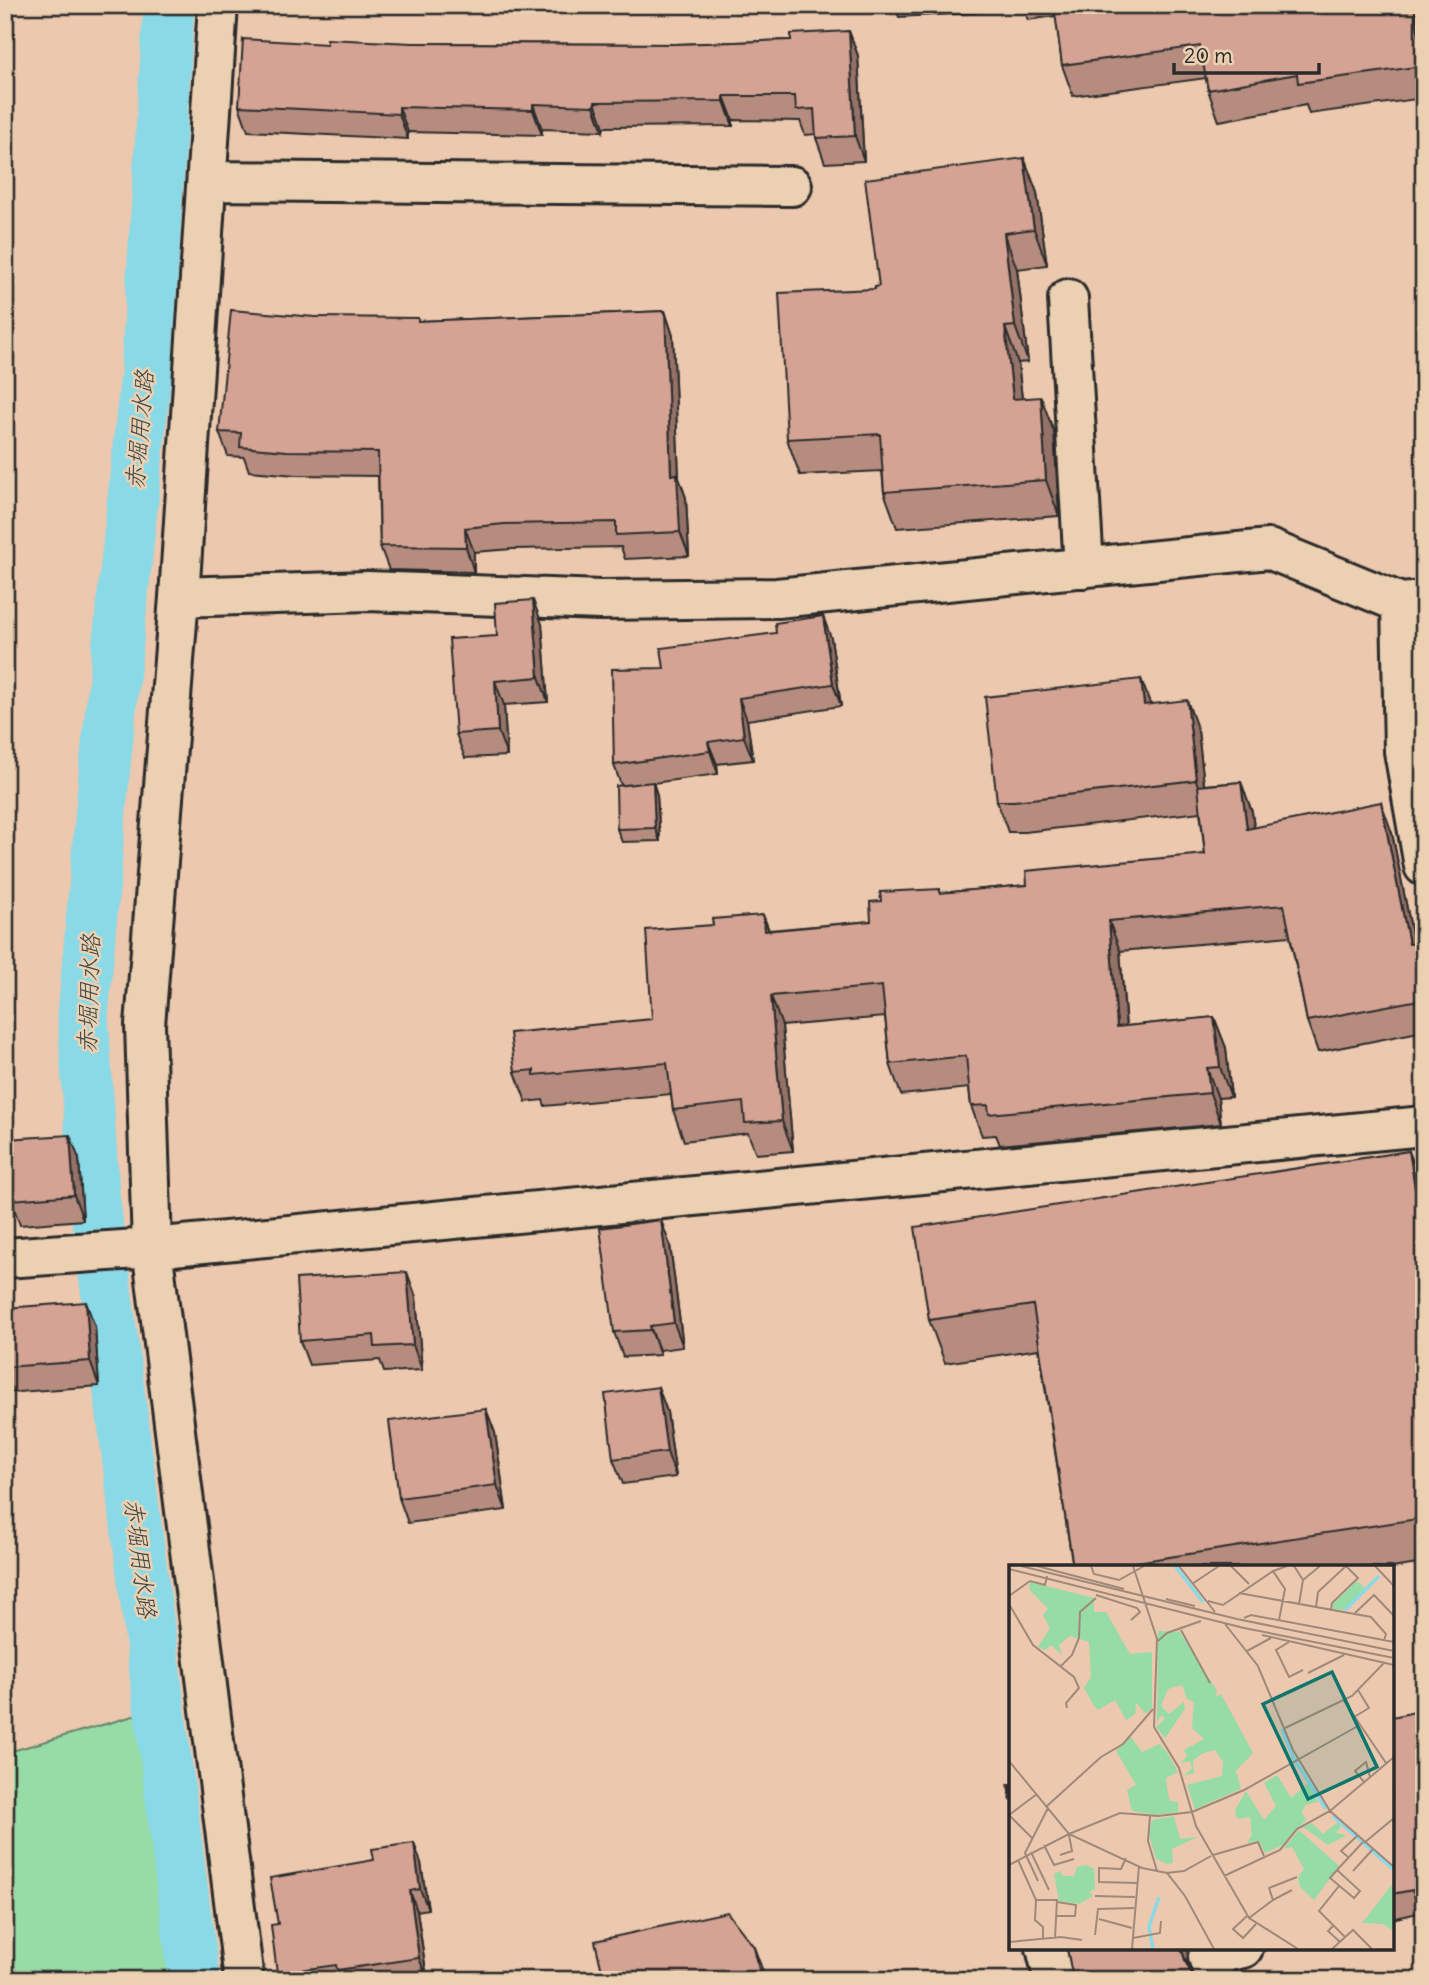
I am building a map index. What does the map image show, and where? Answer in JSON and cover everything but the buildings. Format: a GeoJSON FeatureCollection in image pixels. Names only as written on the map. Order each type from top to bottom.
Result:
{"type":"FeatureCollection","features":[{"type":"Feature","properties":{"kind":"street"},"geometry":{"type":"LineString","coordinates":[[218,5],[179,597],[145,1026],[152,1248],[244,1980]]}},
{"type":"Feature","properties":{"kind":"street"},"geometry":{"type":"LineString","coordinates":[[207,181],[792,186]]}},
{"type":"Feature","properties":{"kind":"street"},"geometry":{"type":"LineString","coordinates":[[1068,299],[1084,568]]}},
{"type":"Feature","properties":{"kind":"street"},"geometry":{"type":"LineString","coordinates":[[179,597],[368,591],[600,600],[777,598],[1269,548],[1412,602],[1404,751],[1424,866]]}},
{"type":"Feature","properties":{"kind":"street"},"geometry":{"type":"LineString","coordinates":[[5,1258],[152,1248],[1424,1126]]}},
{"type":"Feature","properties":{"kind":"street"},"geometry":{"type":"LineString","coordinates":[[1046,1950],[1054,1980]]}},
{"type":"Feature","properties":{"kind":"street"},"geometry":{"type":"LineString","coordinates":[[1215,1980],[1209,1956],[1235,1950]]}},
{"type":"Feature","properties":{"kind":"green space"},"geometry":{"type":"Polygon","coordinates":[[[140,1714],[173,1980],[5,1980],[5,1753],[140,1714]]]}},
{"type":"Feature","properties":{"kind":"waterway","name":"赤堀用水路"},"geometry":{"type":"LineString","coordinates":[[169,5],[146,374],[104,775],[83,1016],[94,1195],[194,1980]]}}]}
